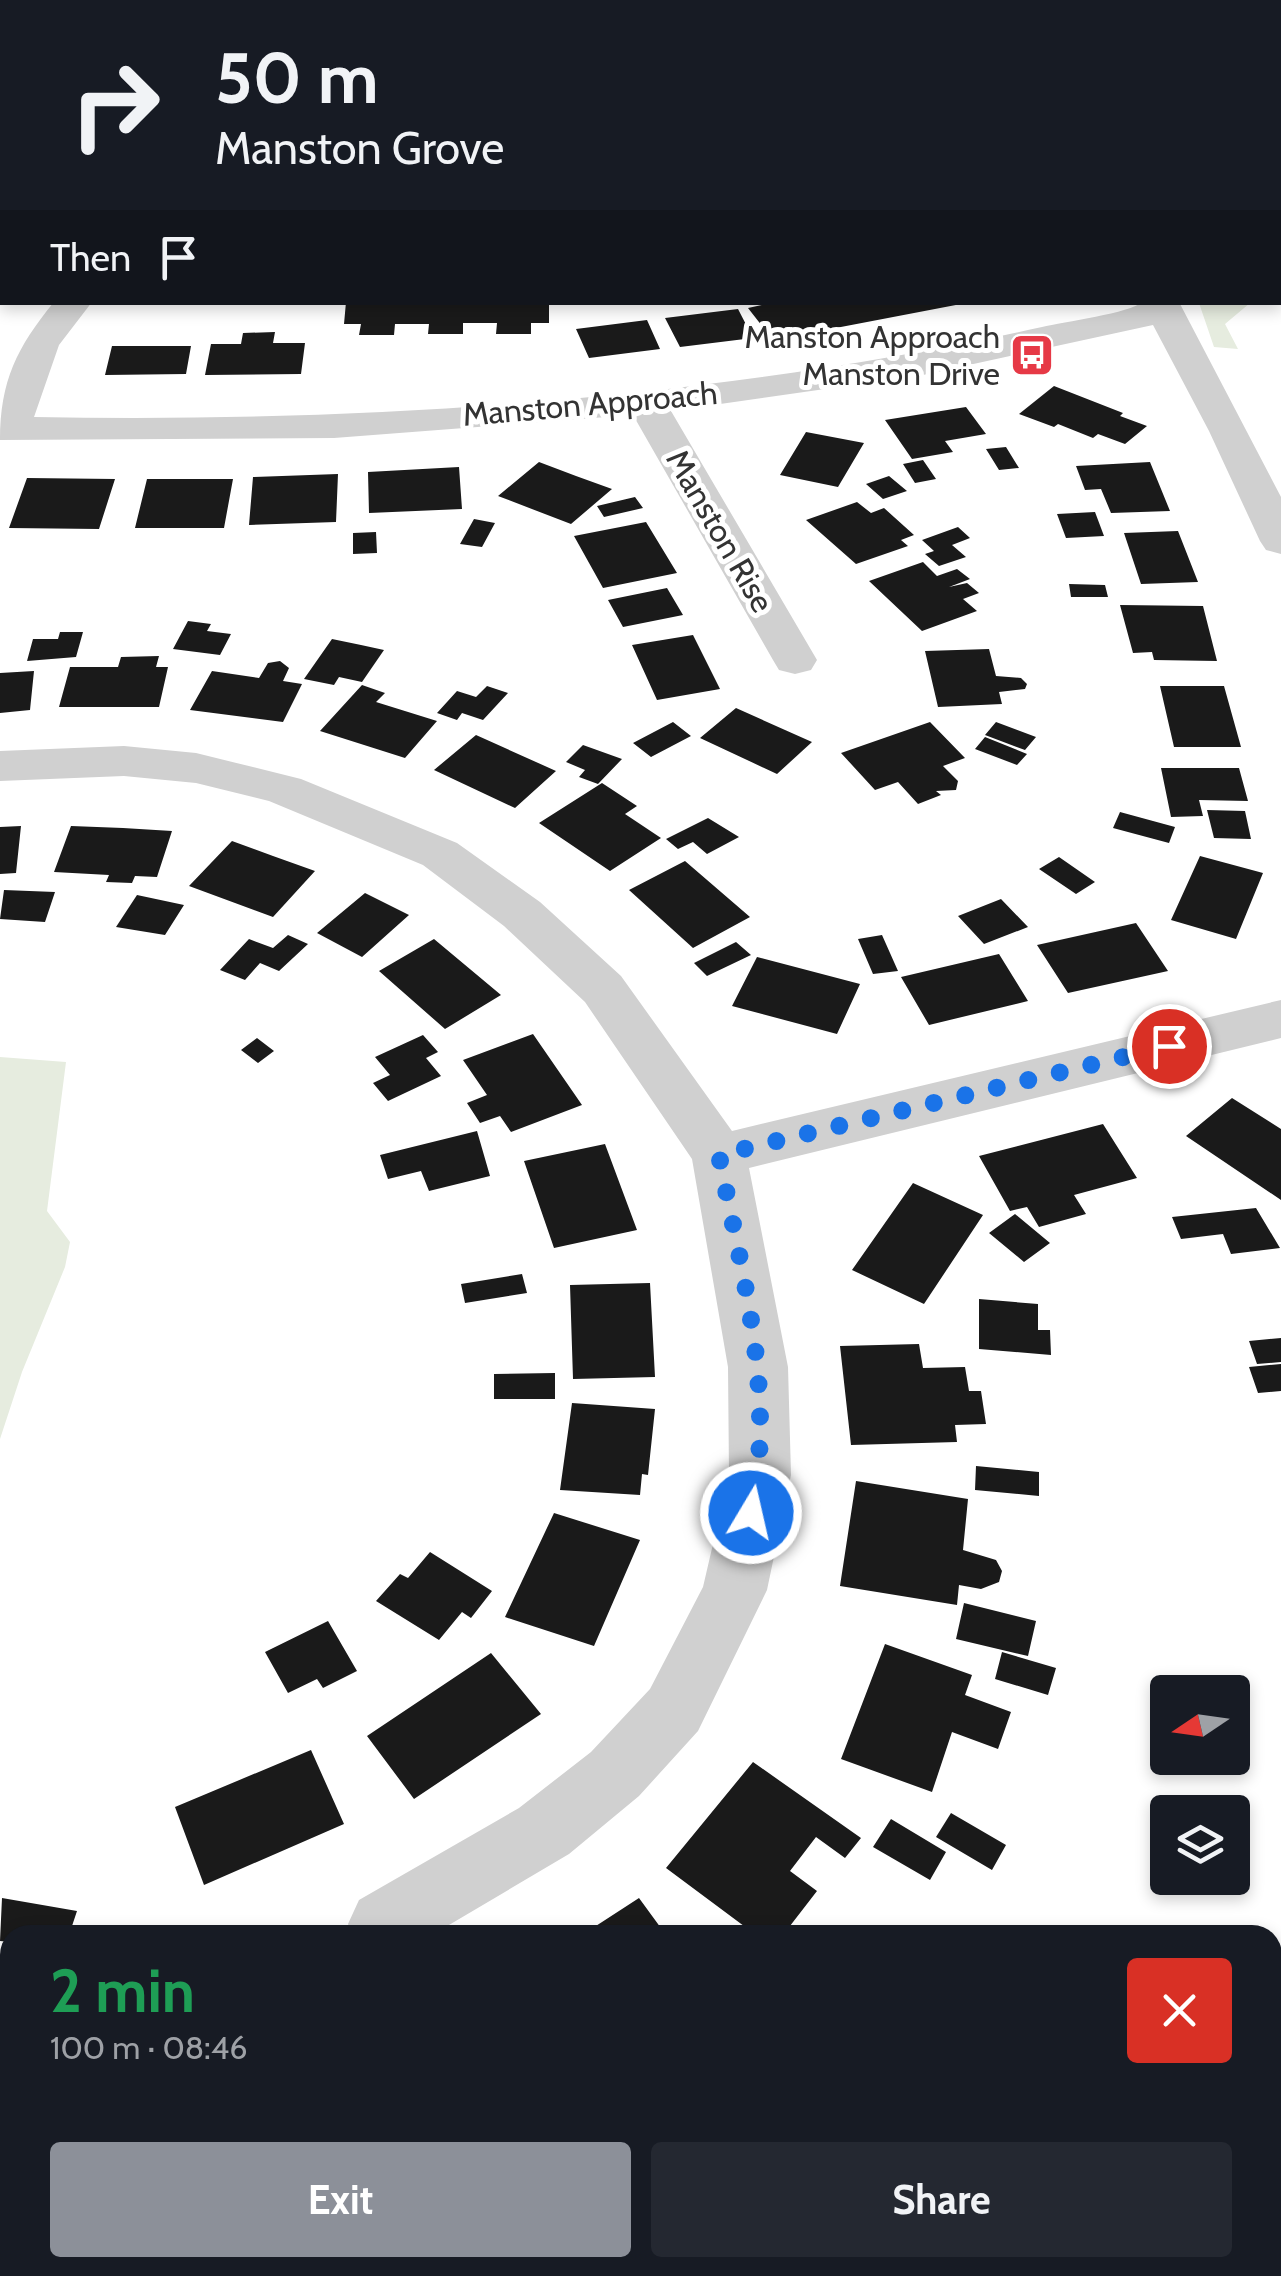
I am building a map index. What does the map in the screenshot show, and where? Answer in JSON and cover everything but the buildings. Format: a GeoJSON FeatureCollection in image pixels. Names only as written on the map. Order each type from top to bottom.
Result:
{"type":"FeatureCollection","features":[{"type":"Feature","properties":{"kind":"street"},"geometry":{"type":"LineString","coordinates":[[5,428],[41,343],[72,305]]}},
{"type":"Feature","properties":{"kind":"street"},"geometry":{"type":"LineString","coordinates":[[1161,307],[1229,431],[1281,541]]}},
{"type":"Feature","properties":{"kind":"street","name":"Manston Approach"},"geometry":{"type":"LineString","coordinates":[[5,428],[196,428],[405,420],[646,403],[892,369],[1161,307]]}},
{"type":"Feature","properties":{"kind":"street","name":"Manston Rise"},"geometry":{"type":"LineString","coordinates":[[646,403],[795,660]]}},
{"type":"Feature","properties":{"kind":"street"},"geometry":{"type":"LineString","coordinates":[[0,766],[124,761],[196,768],[284,790],[440,854],[522,914],[603,989],[719,1155],[758,1367],[760,1475],[735,1590],[674,1710],[615,1774],[544,1831],[384,1924]]}},
{"type":"Feature","properties":{"kind":"street"},"geometry":{"type":"LineString","coordinates":[[719,1155],[1281,1018]]}},
{"type":"Feature","properties":{"kind":"shaded area"},"geometry":{"type":"Polygon","coordinates":[[[1200,305],[1248,305],[1225,324],[1238,349],[1214,347],[1200,305]]]}},
{"type":"Feature","properties":{"kind":"shaded area"},"geometry":{"type":"Polygon","coordinates":[[[0,1057],[66,1062],[47,1211],[70,1242],[65,1267],[22,1372],[0,1439],[0,1057]]]}},
{"type":"Feature","properties":{"kind":"place","name":"Manston Approach Manston Drive"},"geometry":{"type":"Point","coordinates":[1032,355]}},
{"type":"Feature","properties":{"kind":"route"},"geometry":{"type":"LineString","coordinates":[[751,1513],[760,1475],[758,1367],[719,1155],[1169,1046]]}}]}
